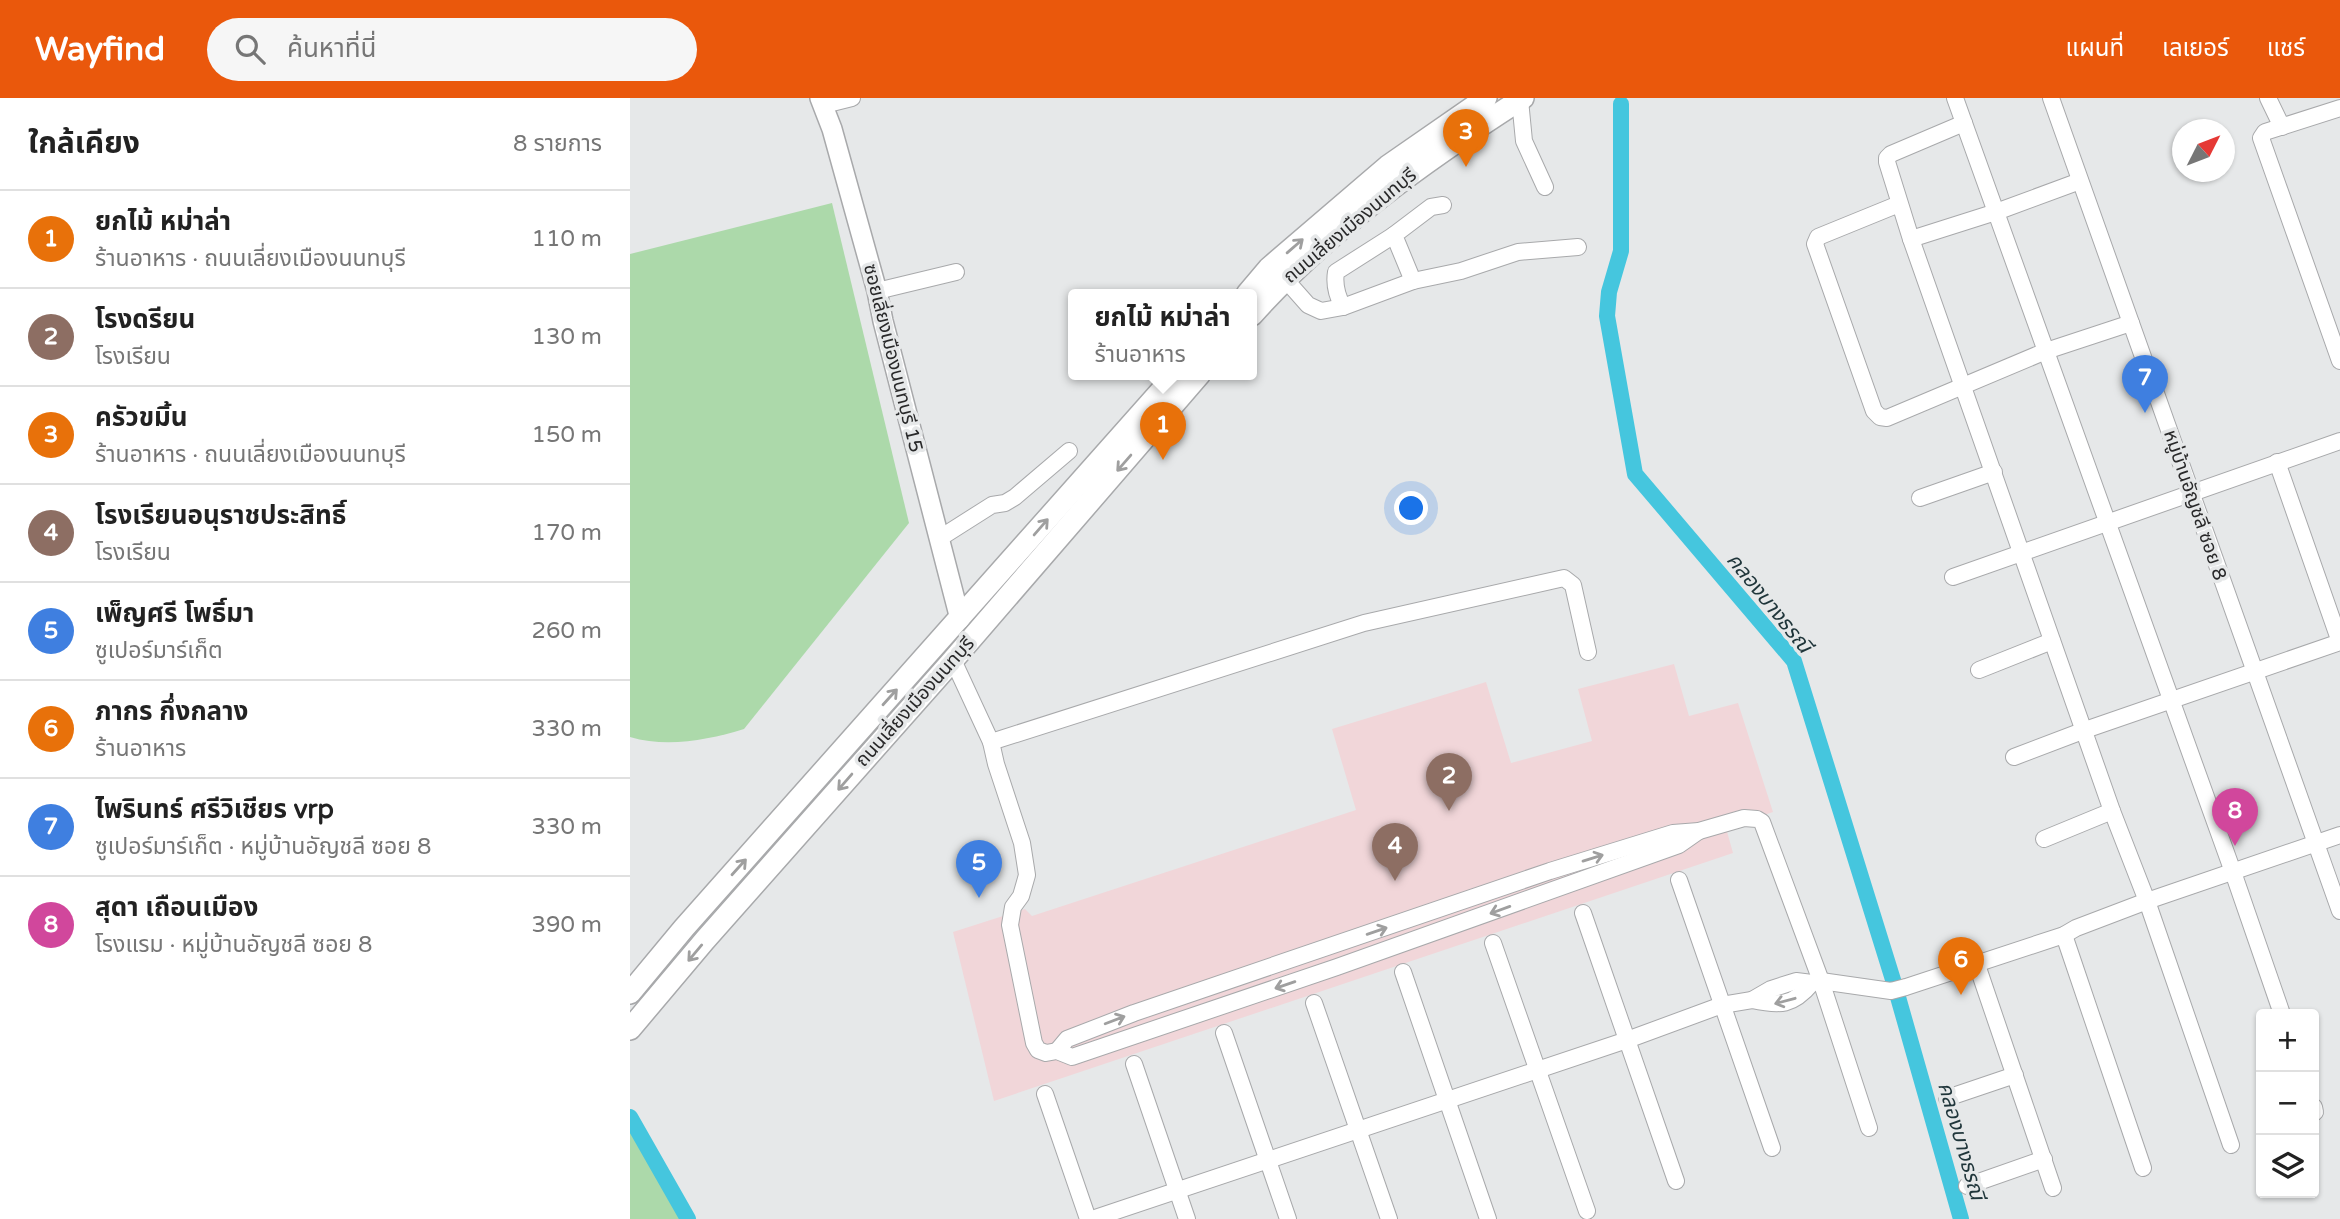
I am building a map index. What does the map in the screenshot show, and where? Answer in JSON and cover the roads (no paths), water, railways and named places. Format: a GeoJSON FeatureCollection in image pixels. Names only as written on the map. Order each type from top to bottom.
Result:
{"type":"FeatureCollection","features":[{"type":"Feature","properties":{"kind":"main road","name":"ถนนเลี่ยงเมืองนนทบุรี"},"geometry":{"type":"LineString","coordinates":[[1251,289],[1269,268],[1388,166],[1486,98]]}},
{"type":"Feature","properties":{"kind":"main road","name":"ถนนเลี่ยงเมืองนนทบุรี"},"geometry":{"type":"LineString","coordinates":[[1257,310],[1285,279],[1408,175],[1522,99]]}},
{"type":"Feature","properties":{"kind":"main road","name":"ถนนเลี่ยงเมืองนนทบุรี"},"geometry":{"type":"LineString","coordinates":[[630,993],[684,928],[1171,380]]}},
{"type":"Feature","properties":{"kind":"main road","name":"ถนนเลี่ยงเมืองนนทบุรี"},"geometry":{"type":"LineString","coordinates":[[630,1029],[1195,380]]}},
{"type":"Feature","properties":{"kind":"street"},"geometry":{"type":"LineString","coordinates":[[822,101],[852,98]]}},
{"type":"Feature","properties":{"kind":"street"},"geometry":{"type":"LineString","coordinates":[[1955,98],[2280,1009]]}},
{"type":"Feature","properties":{"kind":"street","name":"หมู่บ้านอัญชลี ซอย 8"},"geometry":{"type":"LineString","coordinates":[[2051,98],[2340,911]]}},
{"type":"Feature","properties":{"kind":"street"},"geometry":{"type":"LineString","coordinates":[[2268,98],[2282,127]]}},
{"type":"Feature","properties":{"kind":"street"},"geometry":{"type":"LineString","coordinates":[[1522,99],[1524,141],[1545,187]]}},
{"type":"Feature","properties":{"kind":"street","name":"ซอยเลี่ยงเมืองนนทบุรี 15"},"geometry":{"type":"LineString","coordinates":[[822,101],[877,291],[960,619]]}},
{"type":"Feature","properties":{"kind":"street"},"geometry":{"type":"LineString","coordinates":[[2340,108],[2265,132],[2261,138],[2340,361]]}},
{"type":"Feature","properties":{"kind":"street"},"geometry":{"type":"LineString","coordinates":[[1964,123],[1887,158],[1899,204],[2231,1145]]}},
{"type":"Feature","properties":{"kind":"street"},"geometry":{"type":"LineString","coordinates":[[1910,239],[1996,212],[2080,181]]}},
{"type":"Feature","properties":{"kind":"street"},"geometry":{"type":"LineString","coordinates":[[1899,204],[1818,237],[1815,244],[1874,411],[1880,417],[1887,418],[2046,351],[2131,323]]}},
{"type":"Feature","properties":{"kind":"street"},"geometry":{"type":"LineString","coordinates":[[1343,307],[1338,298],[1336,272],[1394,235],[1431,207],[1443,205]]}},
{"type":"Feature","properties":{"kind":"street"},"geometry":{"type":"LineString","coordinates":[[1394,235],[1413,281]]}},
{"type":"Feature","properties":{"kind":"street"},"geometry":{"type":"LineString","coordinates":[[1285,279],[1308,306],[1321,311],[1343,307],[1413,281],[1461,271],[1518,252],[1578,247]]}},
{"type":"Feature","properties":{"kind":"street"},"geometry":{"type":"LineString","coordinates":[[877,291],[956,272]]}},
{"type":"Feature","properties":{"kind":"street"},"geometry":{"type":"LineString","coordinates":[[1953,577],[2340,441]]}},
{"type":"Feature","properties":{"kind":"street"},"geometry":{"type":"LineString","coordinates":[[940,538],[992,505],[1005,503],[1015,497],[1069,451]]}},
{"type":"Feature","properties":{"kind":"street"},"geometry":{"type":"LineString","coordinates":[[2014,757],[2340,642],[2277,462]]}},
{"type":"Feature","properties":{"kind":"street"},"geometry":{"type":"LineString","coordinates":[[1920,498],[1994,472]]}},
{"type":"Feature","properties":{"kind":"street"},"geometry":{"type":"LineString","coordinates":[[991,742],[1364,623],[1564,578],[1573,585],[1588,652]]}},
{"type":"Feature","properties":{"kind":"street"},"geometry":{"type":"LineString","coordinates":[[1979,670],[2052,641]]}},
{"type":"Feature","properties":{"kind":"street"},"geometry":{"type":"LineString","coordinates":[[953,660],[991,742],[1022,843],[1027,875],[1011,915],[1012,940],[1034,1043],[1038,1050],[1046,1053],[1057,1051],[1072,1057],[1337,967],[1679,845],[1699,831]]}},
{"type":"Feature","properties":{"kind":"street"},"geometry":{"type":"LineString","coordinates":[[2044,839],[2112,811]]}},
{"type":"Feature","properties":{"kind":"street"},"geometry":{"type":"LineString","coordinates":[[1057,1051],[1067,1039],[1089,1030],[1525,880],[1673,832],[1699,831],[1744,818],[1757,818],[1762,822],[1869,1128]]}},
{"type":"Feature","properties":{"kind":"street"},"geometry":{"type":"LineString","coordinates":[[1045,1094],[1090,1219],[1722,1006],[1752,1000],[1776,1005],[1801,997],[1817,982],[1898,989],[2064,935],[2147,901],[2340,835]]}},
{"type":"Feature","properties":{"kind":"street"},"geometry":{"type":"LineString","coordinates":[[1525,880],[1530,899]]}},
{"type":"Feature","properties":{"kind":"street"},"geometry":{"type":"LineString","coordinates":[[1679,880],[1772,1148]]}},
{"type":"Feature","properties":{"kind":"street"},"geometry":{"type":"LineString","coordinates":[[1583,913],[1676,1181]]}},
{"type":"Feature","properties":{"kind":"street"},"geometry":{"type":"LineString","coordinates":[[2064,935],[2143,1168]]}},
{"type":"Feature","properties":{"kind":"street"},"geometry":{"type":"LineString","coordinates":[[1493,943],[1587,1211]]}},
{"type":"Feature","properties":{"kind":"street"},"geometry":{"type":"LineString","coordinates":[[1330,947],[1337,967]]}},
{"type":"Feature","properties":{"kind":"street"},"geometry":{"type":"LineString","coordinates":[[1976,962],[2053,1188]]}},
{"type":"Feature","properties":{"kind":"street"},"geometry":{"type":"LineString","coordinates":[[1403,972],[1488,1219]]}},
{"type":"Feature","properties":{"kind":"street"},"geometry":{"type":"LineString","coordinates":[[1314,1003],[1389,1219]]}},
{"type":"Feature","properties":{"kind":"street"},"geometry":{"type":"LineString","coordinates":[[1224,1033],[1288,1219]]}},
{"type":"Feature","properties":{"kind":"street"},"geometry":{"type":"LineString","coordinates":[[1134,1064],[1187,1219]]}},
{"type":"Feature","properties":{"kind":"street"},"geometry":{"type":"LineString","coordinates":[[1947,1098],[2015,1075]]}},
{"type":"Feature","properties":{"kind":"street"},"geometry":{"type":"LineString","coordinates":[[1967,1186],[2044,1159]]}},
{"type":"Feature","properties":{"kind":"waterway","name":"คลองบางธรณี"},"geometry":{"type":"LineString","coordinates":[[1621,104],[1621,251],[1609,292],[1607,316],[1635,474],[1794,661],[1894,983],[1961,1219]]}},
{"type":"Feature","properties":{"kind":"waterway"},"geometry":{"type":"LineString","coordinates":[[630,1117],[688,1219]]}},
{"type":"Feature","properties":{"kind":"place","name":"ครัวขมิ้น"},"geometry":{"type":"Point","coordinates":[1466,167]}},
{"type":"Feature","properties":{"kind":"place","name":"ไพรินทร์ ศรีวิเชียร vrp"},"geometry":{"type":"Point","coordinates":[2145,413]}},
{"type":"Feature","properties":{"kind":"place","name":"ยกไม้ หม่าล่า"},"geometry":{"type":"Point","coordinates":[1163,460]}},
{"type":"Feature","properties":{"kind":"place","name":"โรงดรียน"},"geometry":{"type":"Point","coordinates":[1449,811]}},
{"type":"Feature","properties":{"kind":"place","name":"สุดา เถือนเมือง"},"geometry":{"type":"Point","coordinates":[2235,846]}},
{"type":"Feature","properties":{"kind":"place","name":"โรงเรียนอนุราชประสิทธิ์"},"geometry":{"type":"Point","coordinates":[1395,881]}},
{"type":"Feature","properties":{"kind":"place","name":"เพ็ญศรี โพธิ์มา"},"geometry":{"type":"Point","coordinates":[979,898]}},
{"type":"Feature","properties":{"kind":"place","name":"ภากร กึ่งกลาง"},"geometry":{"type":"Point","coordinates":[1961,995]}}]}
